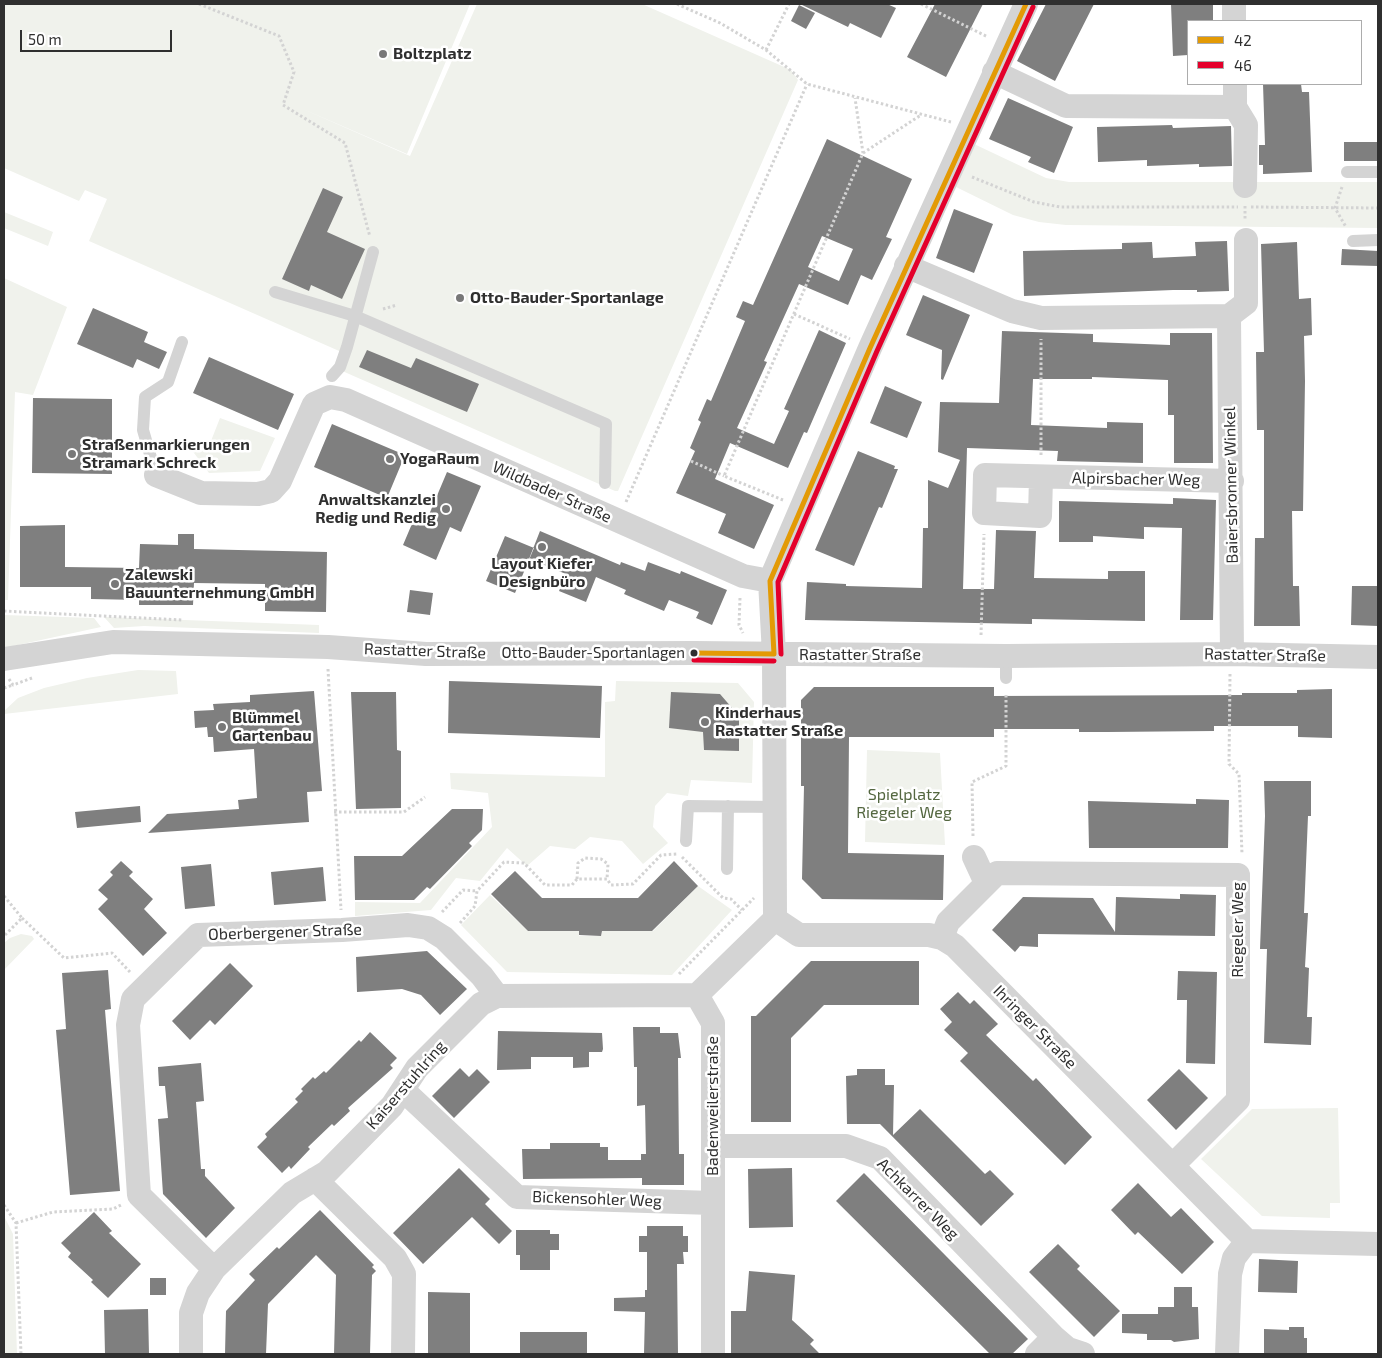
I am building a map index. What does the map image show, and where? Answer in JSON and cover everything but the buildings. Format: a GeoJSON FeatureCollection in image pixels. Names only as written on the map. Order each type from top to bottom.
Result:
{"type":"FeatureCollection","features":[{"type":"Feature","properties":{"kind":"street"},"geometry":{"type":"LineString","coordinates":[[697,995],[774,919],[774,654],[770,581],[906,266],[1026,4]]}},
{"type":"Feature","properties":{"kind":"street"},"geometry":{"type":"LineString","coordinates":[[1234,4],[1234,20]]}},
{"type":"Feature","properties":{"kind":"street"},"geometry":{"type":"LineString","coordinates":[[994,72],[1066,106],[1235,95],[1246,125],[1245,186]]}},
{"type":"Feature","properties":{"kind":"street"},"geometry":{"type":"LineString","coordinates":[[906,266],[1012,311],[1041,318],[1229,316],[1246,303],[1246,240]]}},
{"type":"Feature","properties":{"kind":"street","name":"Baiersbronner Winkel"},"geometry":{"type":"LineString","coordinates":[[1229,316],[1232,481],[1232,654]]}},
{"type":"Feature","properties":{"kind":"street","name":"Wildbader Straße"},"geometry":{"type":"LineString","coordinates":[[156,475],[201,493],[258,494],[271,491],[280,481],[314,404],[330,397],[346,400],[743,576],[770,581]]}},
{"type":"Feature","properties":{"kind":"street","name":"Alpirsbacher Weg"},"geometry":{"type":"LineString","coordinates":[[984,513],[985,475],[1232,481]]}},
{"type":"Feature","properties":{"kind":"street"},"geometry":{"type":"LineString","coordinates":[[984,513],[1040,516],[1040,477]]}},
{"type":"Feature","properties":{"kind":"street","name":"Rastatter Straße"},"geometry":{"type":"LineString","coordinates":[[7,676],[113,642],[328,647],[426,654],[981,656],[1006,667],[1232,654],[1378,657]]}},
{"type":"Feature","properties":{"kind":"street","name":"Rastatter Straße"},"geometry":{"type":"LineString","coordinates":[[4,659],[41,665]]}},
{"type":"Feature","properties":{"kind":"street"},"geometry":{"type":"LineString","coordinates":[[974,857],[986,883]]}},
{"type":"Feature","properties":{"kind":"street","name":"Riegeler Weg"},"geometry":{"type":"LineString","coordinates":[[942,938],[948,922],[997,873],[1238,874],[1238,1100],[1172,1165]]}},
{"type":"Feature","properties":{"kind":"street","name":"Ihringer Straße"},"geometry":{"type":"LineString","coordinates":[[774,919],[799,935],[929,935],[942,938],[955,946],[1247,1241]]}},
{"type":"Feature","properties":{"kind":"street","name":"Oberbergener Straße"},"geometry":{"type":"LineString","coordinates":[[139,1195],[128,1025],[133,999],[198,935],[342,930],[408,925],[436,933]]}},
{"type":"Feature","properties":{"kind":"street"},"geometry":{"type":"LineString","coordinates":[[436,933],[482,976],[498,996]]}},
{"type":"Feature","properties":{"kind":"street","name":"Kaiserstuhlring"},"geometry":{"type":"LineString","coordinates":[[191,1354],[192,1313],[198,1293],[214,1269],[292,1193],[328,1172],[392,1106],[417,1068],[481,1004],[498,996],[697,995]]}},
{"type":"Feature","properties":{"kind":"street","name":"Badenweilerstraße"},"geometry":{"type":"LineString","coordinates":[[697,995],[712,1023],[714,1146],[713,1354]]}},
{"type":"Feature","properties":{"kind":"street","name":"Bickensohler Weg"},"geometry":{"type":"LineString","coordinates":[[403,1090],[517,1197],[713,1203]]}},
{"type":"Feature","properties":{"kind":"street","name":"Achkarrer Weg"},"geometry":{"type":"LineString","coordinates":[[714,1146],[846,1146],[880,1158],[1054,1337],[1068,1349],[1082,1354]]}},
{"type":"Feature","properties":{"kind":"street"},"geometry":{"type":"LineString","coordinates":[[315,1179],[395,1258],[404,1274],[403,1354]]}},
{"type":"Feature","properties":{"kind":"street"},"geometry":{"type":"LineString","coordinates":[[139,1195],[214,1269]]}},
{"type":"Feature","properties":{"kind":"street"},"geometry":{"type":"LineString","coordinates":[[1227,1354],[1230,1274],[1234,1258],[1247,1241],[1378,1244]]}},
{"type":"Feature","properties":{"kind":"street"},"geometry":{"type":"LineString","coordinates":[[1037,1354],[1054,1337]]}},
{"type":"Feature","properties":{"kind":"lane"},"geometry":{"type":"LineString","coordinates":[[1347,172],[1378,172]]}},
{"type":"Feature","properties":{"kind":"lane"},"geometry":{"type":"LineString","coordinates":[[1353,241],[1378,240]]}},
{"type":"Feature","properties":{"kind":"lane"},"geometry":{"type":"LineString","coordinates":[[332,376],[340,367],[373,252]]}},
{"type":"Feature","properties":{"kind":"lane"},"geometry":{"type":"LineString","coordinates":[[275,292],[356,316],[606,424],[605,483]]}},
{"type":"Feature","properties":{"kind":"lane"},"geometry":{"type":"LineString","coordinates":[[156,475],[144,430],[145,397],[168,382],[182,342]]}},
{"type":"Feature","properties":{"kind":"lane"},"geometry":{"type":"LineString","coordinates":[[686,841],[688,806],[774,807]]}},
{"type":"Feature","properties":{"kind":"lane"},"geometry":{"type":"LineString","coordinates":[[728,806],[728,869]]}},
{"type":"Feature","properties":{"kind":"path"},"geometry":{"type":"LineString","coordinates":[[199,4],[279,36],[294,72],[283,105],[345,143],[373,252]]}},
{"type":"Feature","properties":{"kind":"path"},"geometry":{"type":"LineString","coordinates":[[677,4],[720,23],[766,50],[807,84],[854,98],[970,126]]}},
{"type":"Feature","properties":{"kind":"path"},"geometry":{"type":"LineString","coordinates":[[766,50],[789,4]]}},
{"type":"Feature","properties":{"kind":"path"},"geometry":{"type":"LineString","coordinates":[[921,4],[1006,46]]}},
{"type":"Feature","properties":{"kind":"path"},"geometry":{"type":"LineString","coordinates":[[618,520],[807,84]]}},
{"type":"Feature","properties":{"kind":"path"},"geometry":{"type":"LineString","coordinates":[[724,476],[863,153],[854,98]]}},
{"type":"Feature","properties":{"kind":"path"},"geometry":{"type":"LineString","coordinates":[[863,153],[922,115]]}},
{"type":"Feature","properties":{"kind":"path"},"geometry":{"type":"LineString","coordinates":[[950,168],[1034,202],[1060,207],[1378,208]]}},
{"type":"Feature","properties":{"kind":"path"},"geometry":{"type":"LineString","coordinates":[[1347,172],[1335,208],[1353,241]]}},
{"type":"Feature","properties":{"kind":"path"},"geometry":{"type":"LineString","coordinates":[[794,314],[870,348]]}},
{"type":"Feature","properties":{"kind":"path"},"geometry":{"type":"LineString","coordinates":[[1040,477],[1041,318]]}},
{"type":"Feature","properties":{"kind":"path"},"geometry":{"type":"LineString","coordinates":[[691,461],[800,508]]}},
{"type":"Feature","properties":{"kind":"path"},"geometry":{"type":"LineString","coordinates":[[981,656],[984,513]]}},
{"type":"Feature","properties":{"kind":"path"},"geometry":{"type":"LineString","coordinates":[[740,641],[744,635],[739,625],[740,591],[743,576]]}},
{"type":"Feature","properties":{"kind":"path"},"geometry":{"type":"LineString","coordinates":[[4,611],[188,620]]}},
{"type":"Feature","properties":{"kind":"path"},"geometry":{"type":"LineString","coordinates":[[1232,654],[1229,690],[1229,764],[1239,774],[1242,854],[1238,874]]}},
{"type":"Feature","properties":{"kind":"path"},"geometry":{"type":"LineString","coordinates":[[4,688],[7,676],[41,665]]}},
{"type":"Feature","properties":{"kind":"path"},"geometry":{"type":"LineString","coordinates":[[974,857],[972,782],[1006,766],[1006,667]]}},
{"type":"Feature","properties":{"kind":"path"},"geometry":{"type":"LineString","coordinates":[[318,670],[328,671],[334,812],[342,930]]}},
{"type":"Feature","properties":{"kind":"path"},"geometry":{"type":"LineString","coordinates":[[334,812],[404,812],[425,798]]}},
{"type":"Feature","properties":{"kind":"path"},"geometry":{"type":"LineString","coordinates":[[436,933],[475,906],[476,891],[504,862],[524,863],[545,885],[572,885],[577,879],[578,863],[585,858],[601,859],[608,864],[607,879],[611,885],[633,884],[661,855],[679,854],[723,898],[731,899],[742,910]]}},
{"type":"Feature","properties":{"kind":"path"},"geometry":{"type":"LineString","coordinates":[[577,879],[607,879]]}},
{"type":"Feature","properties":{"kind":"path"},"geometry":{"type":"LineString","coordinates":[[436,933],[463,890],[476,891]]}},
{"type":"Feature","properties":{"kind":"path"},"geometry":{"type":"LineString","coordinates":[[675,978],[756,895]]}},
{"type":"Feature","properties":{"kind":"path"},"geometry":{"type":"LineString","coordinates":[[4,896],[22,918],[64,958],[112,953],[145,987]]}},
{"type":"Feature","properties":{"kind":"path"},"geometry":{"type":"LineString","coordinates":[[4,936],[22,918]]}},
{"type":"Feature","properties":{"kind":"path"},"geometry":{"type":"LineString","coordinates":[[16,1223],[53,1212],[113,1209],[139,1195]]}},
{"type":"Feature","properties":{"kind":"path"},"geometry":{"type":"LineString","coordinates":[[4,1204],[16,1223],[21,1354]]}},
{"type":"Feature","properties":{"kind":"green space","name":"Otto-Bauder-Sportanlage"},"geometry":{"type":"Polygon","coordinates":[[[4,4],[470,4],[407,154],[296,106],[410,156],[477,4],[642,4],[791,70],[798,80],[618,491],[615,491],[340,370],[346,354],[89,241],[107,199],[85,190],[79,201],[4,168],[4,4]]]}},
{"type":"Feature","properties":{"kind":"green space"},"geometry":{"type":"Polygon","coordinates":[[[974,144],[1046,178],[1069,182],[1378,182],[1378,228],[1066,225],[1039,222],[1013,215],[956,187],[974,144]]]}},
{"type":"Feature","properties":{"kind":"green space"},"geometry":{"type":"Polygon","coordinates":[[[4,212],[53,232],[48,246],[4,228],[4,212]]]}},
{"type":"Feature","properties":{"kind":"green space"},"geometry":{"type":"Polygon","coordinates":[[[4,278],[67,307],[33,395],[15,392],[8,600],[4,600],[4,278]]]}},
{"type":"Feature","properties":{"kind":"green space"},"geometry":{"type":"Polygon","coordinates":[[[220,418],[275,438],[260,471],[209,473],[191,449],[194,440],[209,446],[220,418]]]}},
{"type":"Feature","properties":{"kind":"green space"},"geometry":{"type":"Polygon","coordinates":[[[4,615],[94,618],[101,627],[4,648],[4,615]]]}},
{"type":"Feature","properties":{"kind":"green space"},"geometry":{"type":"Polygon","coordinates":[[[104,617],[319,625],[319,633],[144,626],[114,628],[104,617]]]}},
{"type":"Feature","properties":{"kind":"green space"},"geometry":{"type":"Polygon","coordinates":[[[138,670],[176,671],[178,694],[4,714],[4,711],[18,698],[44,688],[87,678],[138,670]]]}},
{"type":"Feature","properties":{"kind":"green space"},"geometry":{"type":"Polygon","coordinates":[[[616,681],[738,683],[754,702],[752,783],[691,780],[688,796],[667,793],[655,806],[653,827],[668,843],[643,864],[622,841],[590,837],[575,849],[550,846],[527,866],[507,848],[480,881],[456,878],[431,910],[355,916],[355,902],[420,903],[492,827],[488,793],[451,789],[450,773],[605,777],[605,702],[615,701],[616,681]]]}},
{"type":"Feature","properties":{"kind":"green space","name":"Spielplatz Riegeler Weg"},"geometry":{"type":"Polygon","coordinates":[[[867,750],[940,753],[945,845],[865,842],[867,750]]]}},
{"type":"Feature","properties":{"kind":"green space"},"geometry":{"type":"Polygon","coordinates":[[[698,886],[732,910],[672,975],[507,972],[461,925],[490,895],[528,931],[579,931],[579,936],[601,936],[602,931],[653,931],[698,886]]]}},
{"type":"Feature","properties":{"kind":"green space"},"geometry":{"type":"Polygon","coordinates":[[[21,934],[32,936],[34,939],[4,970],[4,943],[10,938],[21,934]]]}},
{"type":"Feature","properties":{"kind":"green space"},"geometry":{"type":"Polygon","coordinates":[[[1338,1108],[1340,1203],[1330,1203],[1330,1218],[1262,1216],[1201,1159],[1252,1109],[1338,1108]]]}},
{"type":"Feature","properties":{"kind":"green space"},"geometry":{"type":"Polygon","coordinates":[[[4,1216],[13,1234],[17,1354],[4,1354],[4,1216]]]}},
{"type":"Feature","properties":{"kind":"transit line","name":"42"},"geometry":{"type":"LineString","coordinates":[[774,654],[770,581],[870,348],[1026,4]]}},
{"type":"Feature","properties":{"kind":"transit line","name":"46"},"geometry":{"type":"LineString","coordinates":[[781,654],[778,582],[877,351],[1033,7]]}},
{"type":"Feature","properties":{"kind":"transit line","name":"42"},"geometry":{"type":"LineString","coordinates":[[694,653],[774,654]]}},
{"type":"Feature","properties":{"kind":"transit line","name":"46"},"geometry":{"type":"LineString","coordinates":[[694,660],[774,661]]}},
{"type":"Feature","properties":{"kind":"place","name":"Boltzplatz"},"geometry":{"type":"Point","coordinates":[383,54]}},
{"type":"Feature","properties":{"kind":"place","name":"Otto-Bauder-Sportanlage"},"geometry":{"type":"Point","coordinates":[460,298]}},
{"type":"Feature","properties":{"kind":"place","name":"Straßenmarkierungen Stramark Schreck"},"geometry":{"type":"Point","coordinates":[72,454]}},
{"type":"Feature","properties":{"kind":"place","name":"YogaRaum"},"geometry":{"type":"Point","coordinates":[390,459]}},
{"type":"Feature","properties":{"kind":"place","name":"Anwaltskanzlei Redig und Redig"},"geometry":{"type":"Point","coordinates":[446,509]}},
{"type":"Feature","properties":{"kind":"place","name":"Layout Kiefer Designbüro"},"geometry":{"type":"Point","coordinates":[542,547]}},
{"type":"Feature","properties":{"kind":"place","name":"Zalewski Bauunternehmung GmbH"},"geometry":{"type":"Point","coordinates":[115,584]}},
{"type":"Feature","properties":{"kind":"place","name":"Otto-Bauder-Sportanlagen"},"geometry":{"type":"Point","coordinates":[694,653]}},
{"type":"Feature","properties":{"kind":"place","name":"Kinderhaus Rastatter Straße"},"geometry":{"type":"Point","coordinates":[705,722]}},
{"type":"Feature","properties":{"kind":"place","name":"Blümmel Gartenbau"},"geometry":{"type":"Point","coordinates":[222,727]}}]}
